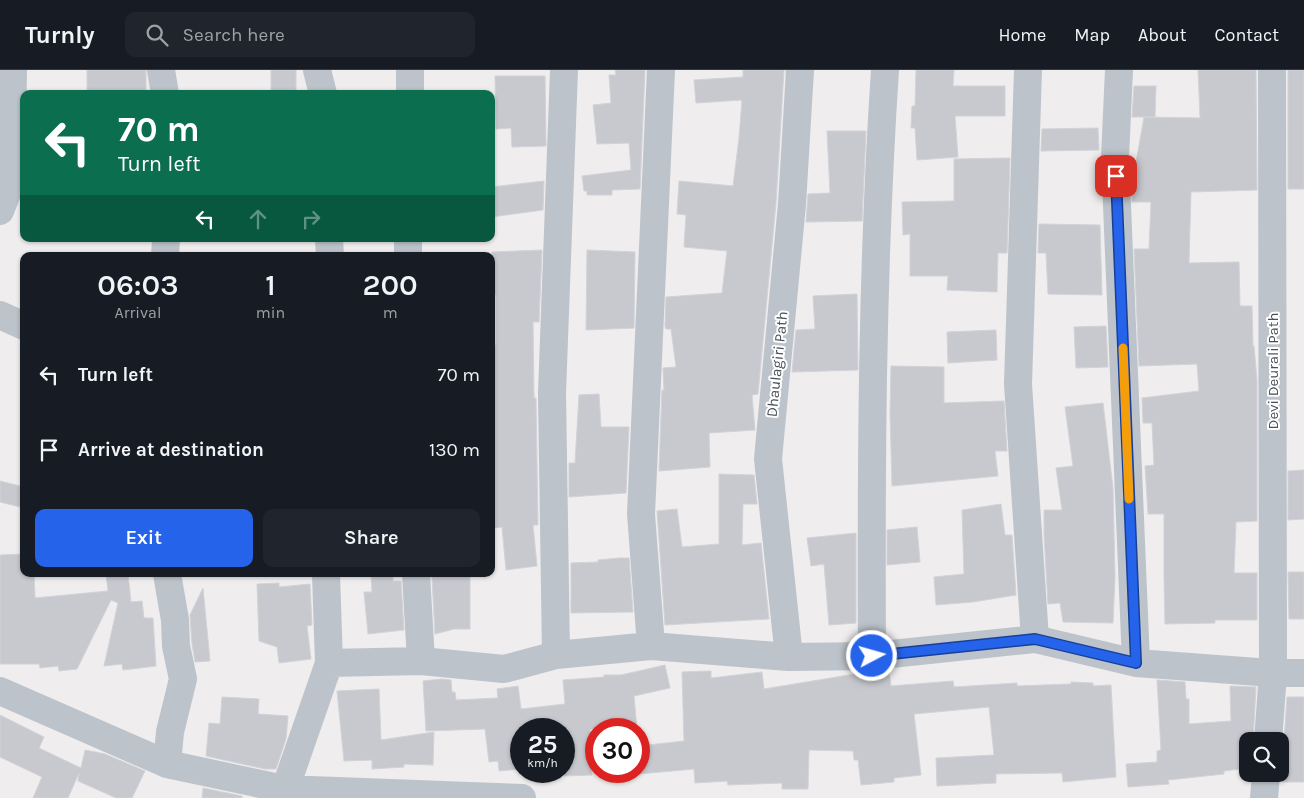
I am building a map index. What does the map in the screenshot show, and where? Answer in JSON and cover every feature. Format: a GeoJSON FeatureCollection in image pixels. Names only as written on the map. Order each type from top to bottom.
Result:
{"type":"FeatureCollection","features":[{"type":"Feature","properties":{"kind":"street"},"geometry":{"type":"LineString","coordinates":[[161,70],[164,90]]}},
{"type":"Feature","properties":{"kind":"street"},"geometry":{"type":"LineString","coordinates":[[317,70],[322,90]]}},
{"type":"Feature","properties":{"kind":"street"},"geometry":{"type":"LineString","coordinates":[[410,70],[410,90]]}},
{"type":"Feature","properties":{"kind":"street"},"geometry":{"type":"LineString","coordinates":[[556,655],[552,393],[564,70]]}},
{"type":"Feature","properties":{"kind":"street"},"geometry":{"type":"LineString","coordinates":[[651,646],[641,514],[661,70]]}},
{"type":"Feature","properties":{"kind":"street","name":"Dhaulagiri Path"},"geometry":{"type":"LineString","coordinates":[[789,657],[768,460],[792,204],[800,70]]}},
{"type":"Feature","properties":{"kind":"street"},"geometry":{"type":"LineString","coordinates":[[872,656],[871,462],[878,178],[885,70]]}},
{"type":"Feature","properties":{"kind":"street"},"geometry":{"type":"LineString","coordinates":[[1028,70],[1018,384],[1035,639]]}},
{"type":"Feature","properties":{"kind":"street"},"geometry":{"type":"LineString","coordinates":[[1120,70],[1116,156],[1136,663]]}},
{"type":"Feature","properties":{"kind":"street","name":"Devi Deurali Path"},"geometry":{"type":"LineString","coordinates":[[1269,732],[1273,673],[1272,70]]}},
{"type":"Feature","properties":{"kind":"street"},"geometry":{"type":"LineString","coordinates":[[0,211],[11,182],[9,80]]}},
{"type":"Feature","properties":{"kind":"street"},"geometry":{"type":"LineString","coordinates":[[0,315],[20,324]]}},
{"type":"Feature","properties":{"kind":"street"},"geometry":{"type":"LineString","coordinates":[[167,577],[175,620],[176,646],[183,679],[170,732],[167,764]]}},
{"type":"Feature","properties":{"kind":"street"},"geometry":{"type":"LineString","coordinates":[[283,794],[328,663],[326,577]]}},
{"type":"Feature","properties":{"kind":"street"},"geometry":{"type":"LineString","coordinates":[[416,577],[421,661]]}},
{"type":"Feature","properties":{"kind":"street"},"geometry":{"type":"LineString","coordinates":[[328,663],[421,661],[504,669],[556,655],[651,646],[789,657],[872,656],[1035,639],[1136,663],[1273,673],[1304,672]]}},
{"type":"Feature","properties":{"kind":"street"},"geometry":{"type":"LineString","coordinates":[[0,691],[167,764],[283,794],[522,798]]}},
{"type":"Feature","properties":{"kind":"street"},"geometry":{"type":"LineString","coordinates":[[1264,798],[1265,782]]}},
{"type":"Feature","properties":{"kind":"building"},"geometry":{"type":"Polygon","coordinates":[[[87,70],[146,70],[146,90],[87,90],[87,70]]]}},
{"type":"Feature","properties":{"kind":"building"},"geometry":{"type":"Polygon","coordinates":[[[271,70],[296,70],[296,90],[271,90],[271,70]]]}},
{"type":"Feature","properties":{"kind":"building"},"geometry":{"type":"Polygon","coordinates":[[[615,70],[645,70],[640,189],[612,190],[612,195],[587,195],[587,191],[584,191],[582,176],[631,170],[629,143],[597,144],[593,105],[611,103],[609,75],[616,75],[615,70]]]}},
{"type":"Feature","properties":{"kind":"building"},"geometry":{"type":"Polygon","coordinates":[[[743,70],[784,70],[776,203],[758,394],[752,395],[755,430],[709,433],[710,467],[659,471],[662,390],[664,390],[663,368],[676,367],[671,329],[666,329],[665,326],[666,297],[722,293],[727,251],[684,247],[686,215],[677,214],[679,181],[733,186],[739,138],[742,100],[696,103],[694,80],[743,77],[743,70]]]}},
{"type":"Feature","properties":{"kind":"building"},"geometry":{"type":"Polygon","coordinates":[[[916,70],[954,70],[953,86],[1005,86],[1005,116],[955,116],[958,157],[917,160],[915,128],[911,128],[912,106],[915,106],[916,70]]]}},
{"type":"Feature","properties":{"kind":"building"},"geometry":{"type":"Polygon","coordinates":[[[1198,70],[1256,70],[1257,190],[1191,192],[1189,263],[1239,262],[1240,306],[1252,306],[1253,346],[1257,380],[1257,521],[1236,522],[1234,573],[1257,573],[1257,620],[1215,620],[1215,623],[1165,624],[1164,514],[1148,514],[1145,466],[1154,465],[1152,423],[1143,423],[1142,398],[1199,391],[1197,364],[1139,366],[1134,249],[1149,249],[1151,202],[1132,202],[1132,185],[1144,117],[1200,118],[1198,70]]]}},
{"type":"Feature","properties":{"kind":"building"},"geometry":{"type":"Polygon","coordinates":[[[1288,70],[1304,70],[1304,189],[1288,189],[1288,70]]]}},
{"type":"Feature","properties":{"kind":"building"},"geometry":{"type":"Polygon","coordinates":[[[495,76],[545,76],[546,146],[512,147],[511,128],[496,129],[495,76]]]}},
{"type":"Feature","properties":{"kind":"building"},"geometry":{"type":"Polygon","coordinates":[[[1134,86],[1156,86],[1155,117],[1132,117],[1134,86]]]}},
{"type":"Feature","properties":{"kind":"building"},"geometry":{"type":"Polygon","coordinates":[[[1098,128],[1099,150],[1041,151],[1042,129],[1098,128]]]}},
{"type":"Feature","properties":{"kind":"building"},"geometry":{"type":"Polygon","coordinates":[[[827,131],[866,131],[862,221],[806,222],[808,194],[830,193],[827,131]]]}},
{"type":"Feature","properties":{"kind":"building"},"geometry":{"type":"Polygon","coordinates":[[[1010,158],[1007,253],[998,253],[997,292],[947,290],[948,276],[910,276],[910,234],[903,235],[902,202],[954,201],[954,159],[1010,158]]]}},
{"type":"Feature","properties":{"kind":"building"},"geometry":{"type":"Polygon","coordinates":[[[544,181],[543,210],[495,216],[495,187],[544,181]]]}},
{"type":"Feature","properties":{"kind":"building"},"geometry":{"type":"Polygon","coordinates":[[[1039,224],[1100,225],[1102,295],[1048,294],[1046,253],[1038,253],[1039,224]]]}},
{"type":"Feature","properties":{"kind":"building"},"geometry":{"type":"Polygon","coordinates":[[[542,250],[539,322],[533,322],[538,525],[533,525],[537,566],[506,570],[502,527],[495,528],[496,295],[495,252],[492,252],[542,250]]]}},
{"type":"Feature","properties":{"kind":"building"},"geometry":{"type":"Polygon","coordinates":[[[587,250],[635,252],[634,328],[586,330],[587,250]]]}},
{"type":"Feature","properties":{"kind":"building"},"geometry":{"type":"Polygon","coordinates":[[[857,294],[858,370],[792,372],[796,330],[815,329],[813,296],[857,294]]]}},
{"type":"Feature","properties":{"kind":"building"},"geometry":{"type":"Polygon","coordinates":[[[1106,326],[1108,367],[1076,368],[1074,327],[1106,326]]]}},
{"type":"Feature","properties":{"kind":"building"},"geometry":{"type":"Polygon","coordinates":[[[996,330],[997,360],[948,363],[947,332],[996,330]]]}},
{"type":"Feature","properties":{"kind":"building"},"geometry":{"type":"Polygon","coordinates":[[[891,366],[944,367],[944,403],[1004,401],[1007,451],[995,451],[998,476],[892,486],[891,366]]]}},
{"type":"Feature","properties":{"kind":"building"},"geometry":{"type":"Polygon","coordinates":[[[599,394],[601,427],[629,427],[626,493],[569,497],[569,463],[575,463],[579,395],[599,394]]]}},
{"type":"Feature","properties":{"kind":"building"},"geometry":{"type":"Polygon","coordinates":[[[1103,403],[1113,488],[1115,576],[1113,623],[1063,622],[1060,603],[1048,604],[1044,510],[1062,510],[1056,468],[1073,466],[1065,407],[1103,403]]]}},
{"type":"Feature","properties":{"kind":"building"},"geometry":{"type":"Polygon","coordinates":[[[1304,470],[1304,519],[1288,520],[1288,471],[1304,470]]]}},
{"type":"Feature","properties":{"kind":"building"},"geometry":{"type":"Polygon","coordinates":[[[719,474],[754,475],[757,504],[743,504],[742,545],[761,543],[769,619],[665,625],[657,511],[677,509],[682,547],[719,544],[719,474]]]}},
{"type":"Feature","properties":{"kind":"building"},"geometry":{"type":"Polygon","coordinates":[[[0,481],[20,486],[20,507],[0,502],[0,481]]]}},
{"type":"Feature","properties":{"kind":"building"},"geometry":{"type":"Polygon","coordinates":[[[1001,504],[1005,535],[1012,535],[1016,595],[973,602],[936,605],[934,577],[964,574],[962,510],[1001,504]]]}},
{"type":"Feature","properties":{"kind":"building"},"geometry":{"type":"Polygon","coordinates":[[[917,527],[920,562],[887,565],[887,530],[917,527]]]}},
{"type":"Feature","properties":{"kind":"building"},"geometry":{"type":"Polygon","coordinates":[[[856,533],[856,623],[829,625],[824,564],[811,566],[807,538],[856,533]]]}},
{"type":"Feature","properties":{"kind":"building"},"geometry":{"type":"Polygon","coordinates":[[[20,554],[20,577],[34,577],[35,598],[108,591],[106,577],[128,577],[131,602],[142,601],[144,618],[153,618],[156,666],[123,670],[122,664],[104,666],[118,603],[111,600],[77,669],[59,671],[58,666],[40,668],[39,664],[0,664],[0,555],[20,554]]]}},
{"type":"Feature","properties":{"kind":"building"},"geometry":{"type":"Polygon","coordinates":[[[629,558],[633,612],[571,613],[571,563],[598,562],[598,560],[629,558]]]}},
{"type":"Feature","properties":{"kind":"building"},"geometry":{"type":"Polygon","coordinates":[[[1288,572],[1304,572],[1304,619],[1289,619],[1288,572]]]}},
{"type":"Feature","properties":{"kind":"building"},"geometry":{"type":"Polygon","coordinates":[[[371,577],[393,577],[393,581],[401,581],[404,630],[368,634],[364,592],[372,592],[371,577]]]}},
{"type":"Feature","properties":{"kind":"building"},"geometry":{"type":"Polygon","coordinates":[[[432,577],[470,577],[470,629],[454,629],[435,634],[432,577]]]}},
{"type":"Feature","properties":{"kind":"building"},"geometry":{"type":"Polygon","coordinates":[[[279,583],[279,587],[310,584],[312,625],[307,626],[311,659],[279,663],[277,647],[259,641],[257,584],[279,583]]]}},
{"type":"Feature","properties":{"kind":"building"},"geometry":{"type":"Polygon","coordinates":[[[203,588],[210,661],[195,662],[190,615],[203,588]]]}},
{"type":"Feature","properties":{"kind":"building"},"geometry":{"type":"Polygon","coordinates":[[[665,665],[670,688],[634,696],[636,718],[585,718],[585,775],[575,776],[575,718],[510,718],[510,770],[499,771],[498,761],[489,762],[485,729],[426,731],[423,681],[451,680],[452,692],[455,692],[456,700],[498,698],[497,689],[518,686],[521,709],[565,704],[563,680],[621,675],[665,665]]]}},
{"type":"Feature","properties":{"kind":"building"},"geometry":{"type":"Polygon","coordinates":[[[889,670],[891,686],[953,681],[954,687],[1017,683],[1017,686],[1071,684],[1071,682],[1093,683],[1093,686],[1111,685],[1116,777],[1063,782],[1062,773],[996,774],[996,783],[937,786],[936,758],[994,755],[989,707],[914,714],[921,775],[894,778],[894,782],[861,785],[858,760],[854,760],[853,751],[809,750],[808,789],[782,789],[782,783],[728,785],[727,781],[695,783],[694,769],[650,773],[650,745],[684,741],[682,672],[711,671],[711,678],[762,672],[764,689],[889,670]]]}},
{"type":"Feature","properties":{"kind":"building"},"geometry":{"type":"Polygon","coordinates":[[[1157,680],[1185,682],[1186,699],[1189,699],[1189,724],[1231,721],[1230,686],[1256,687],[1254,732],[1239,732],[1239,769],[1224,771],[1224,774],[1168,780],[1169,784],[1128,787],[1126,764],[1157,762],[1157,751],[1161,750],[1157,680]]]}},
{"type":"Feature","properties":{"kind":"building"},"geometry":{"type":"Polygon","coordinates":[[[379,689],[381,740],[434,732],[433,765],[404,764],[404,767],[372,769],[372,760],[344,761],[337,691],[379,689]]]}},
{"type":"Feature","properties":{"kind":"building"},"geometry":{"type":"Polygon","coordinates":[[[222,697],[259,699],[258,714],[288,716],[286,739],[276,769],[265,769],[206,756],[209,723],[220,724],[222,697]]]}},
{"type":"Feature","properties":{"kind":"building"},"geometry":{"type":"Polygon","coordinates":[[[1287,697],[1304,697],[1304,782],[1289,782],[1289,732],[1285,732],[1287,697]]]}},
{"type":"Feature","properties":{"kind":"building"},"geometry":{"type":"Polygon","coordinates":[[[0,715],[44,737],[39,748],[81,768],[85,750],[105,754],[145,771],[132,798],[116,798],[78,781],[79,773],[68,798],[33,798],[42,777],[0,757],[0,715]]]}},
{"type":"Feature","properties":{"kind":"building"},"geometry":{"type":"Polygon","coordinates":[[[203,788],[242,796],[242,798],[202,798],[203,788]]]}},
{"type":"Feature","properties":{"kind":"slow traffic"},"geometry":{"type":"LineString","coordinates":[[1123,348],[1129,499]]}},
{"type":"Feature","properties":{"kind":"route"},"geometry":{"type":"LineString","coordinates":[[872,656],[1035,639],[1136,663],[1116,176]]}}]}
